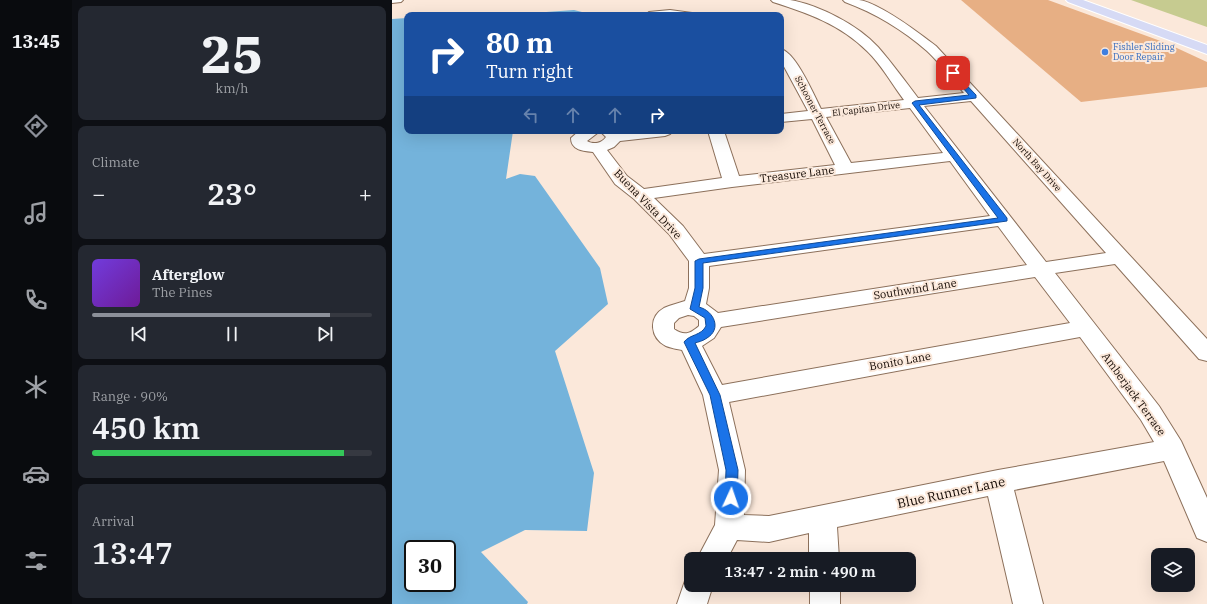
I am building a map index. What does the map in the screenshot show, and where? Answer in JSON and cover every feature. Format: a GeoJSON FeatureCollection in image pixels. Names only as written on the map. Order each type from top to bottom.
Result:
{"type":"FeatureCollection","features":[{"type":"Feature","properties":{"kind":"main road"},"geometry":{"type":"LineString","coordinates":[[1072,0],[1207,50]]}},
{"type":"Feature","properties":{"kind":"main road"},"geometry":{"type":"LineString","coordinates":[[1101,0],[1207,38]]}},
{"type":"Feature","properties":{"kind":"street"},"geometry":{"type":"LineString","coordinates":[[392,0],[397,0]]}},
{"type":"Feature","properties":{"kind":"street","name":"Amberjack Terrace"},"geometry":{"type":"LineString","coordinates":[[777,0],[809,10],[852,31],[873,49],[1150,413],[1172,449],[1207,529]]}},
{"type":"Feature","properties":{"kind":"street","name":"North Bay Drive"},"geometry":{"type":"LineString","coordinates":[[848,0],[882,15],[907,30],[932,49],[1207,352]]}},
{"type":"Feature","properties":{"kind":"street","name":"Schooner Terrace"},"geometry":{"type":"LineString","coordinates":[[784,57],[791,65],[845,168]]}},
{"type":"Feature","properties":{"kind":"street","name":"El Capitan Drive"},"geometry":{"type":"LineString","coordinates":[[784,118],[974,96]]}},
{"type":"Feature","properties":{"kind":"street"},"geometry":{"type":"LineString","coordinates":[[595,139],[608,144],[612,142],[611,134]]}},
{"type":"Feature","properties":{"kind":"street"},"geometry":{"type":"LineString","coordinates":[[717,134],[732,182]]}},
{"type":"Feature","properties":{"kind":"street","name":"Buena Vista Drive"},"geometry":{"type":"LineString","coordinates":[[595,139],[621,180],[640,195],[676,230],[699,261]]}},
{"type":"Feature","properties":{"kind":"street","name":"Treasure Lane"},"geometry":{"type":"LineString","coordinates":[[640,195],[845,168],[955,156]]}},
{"type":"Feature","properties":{"kind":"street"},"geometry":{"type":"LineString","coordinates":[[703,315],[687,308],[672,312],[663,322],[663,333],[667,337],[681,342],[689,342],[703,336],[708,331],[703,315],[699,288],[699,261],[1004,220]]}},
{"type":"Feature","properties":{"kind":"street","name":"Southwind Lane"},"geometry":{"type":"LineString","coordinates":[[703,315],[1042,270],[1120,257]]}},
{"type":"Feature","properties":{"kind":"street","name":"Bonito Lane"},"geometry":{"type":"LineString","coordinates":[[715,395],[1086,328]]}},
{"type":"Feature","properties":{"kind":"street"},"geometry":{"type":"LineString","coordinates":[[689,342],[715,395],[732,470],[729,527],[716,552]]}},
{"type":"Feature","properties":{"kind":"street","name":"Blue Runner Lane"},"geometry":{"type":"LineString","coordinates":[[729,527],[769,529],[998,482],[1172,449]]}},
{"type":"Feature","properties":{"kind":"street"},"geometry":{"type":"LineString","coordinates":[[998,482],[1028,604]]}},
{"type":"Feature","properties":{"kind":"street"},"geometry":{"type":"LineString","coordinates":[[824,518],[824,552]]}},
{"type":"Feature","properties":{"kind":"street"},"geometry":{"type":"LineString","coordinates":[[692,604],[696,592]]}},
{"type":"Feature","properties":{"kind":"street"},"geometry":{"type":"LineString","coordinates":[[825,592],[825,604]]}},
{"type":"Feature","properties":{"kind":"green space"},"geometry":{"type":"Polygon","coordinates":[[[1131,0],[1207,0],[1207,27],[1131,0]]]}},
{"type":"Feature","properties":{"kind":"water"},"geometry":{"type":"Polygon","coordinates":[[[574,10],[582,12],[546,12],[574,10]]]}},
{"type":"Feature","properties":{"kind":"water"},"geometry":{"type":"Polygon","coordinates":[[[404,18],[404,134],[513,134],[506,179],[520,174],[535,176],[600,268],[608,304],[555,351],[594,473],[587,531],[525,530],[481,552],[528,602],[527,604],[392,604],[392,19],[404,18]]]}},
{"type":"Feature","properties":{"kind":"building","name":"Fishler Sliding Door Repair"},"geometry":{"type":"Polygon","coordinates":[[[961,0],[1048,0],[1166,43],[1207,62],[1207,87],[1081,102],[961,0]]]}},
{"type":"Feature","properties":{"kind":"place","name":"Fishler Sliding Door Repair"},"geometry":{"type":"Point","coordinates":[1105,52]}},
{"type":"Feature","properties":{"kind":"route"},"geometry":{"type":"LineString","coordinates":[[731,498],[732,470],[715,395],[689,342],[697,340],[703,336],[708,331],[711,321],[709,316],[705,313],[694,309],[699,288],[699,261],[1004,220],[915,103],[974,96],[953,73]]}}]}
